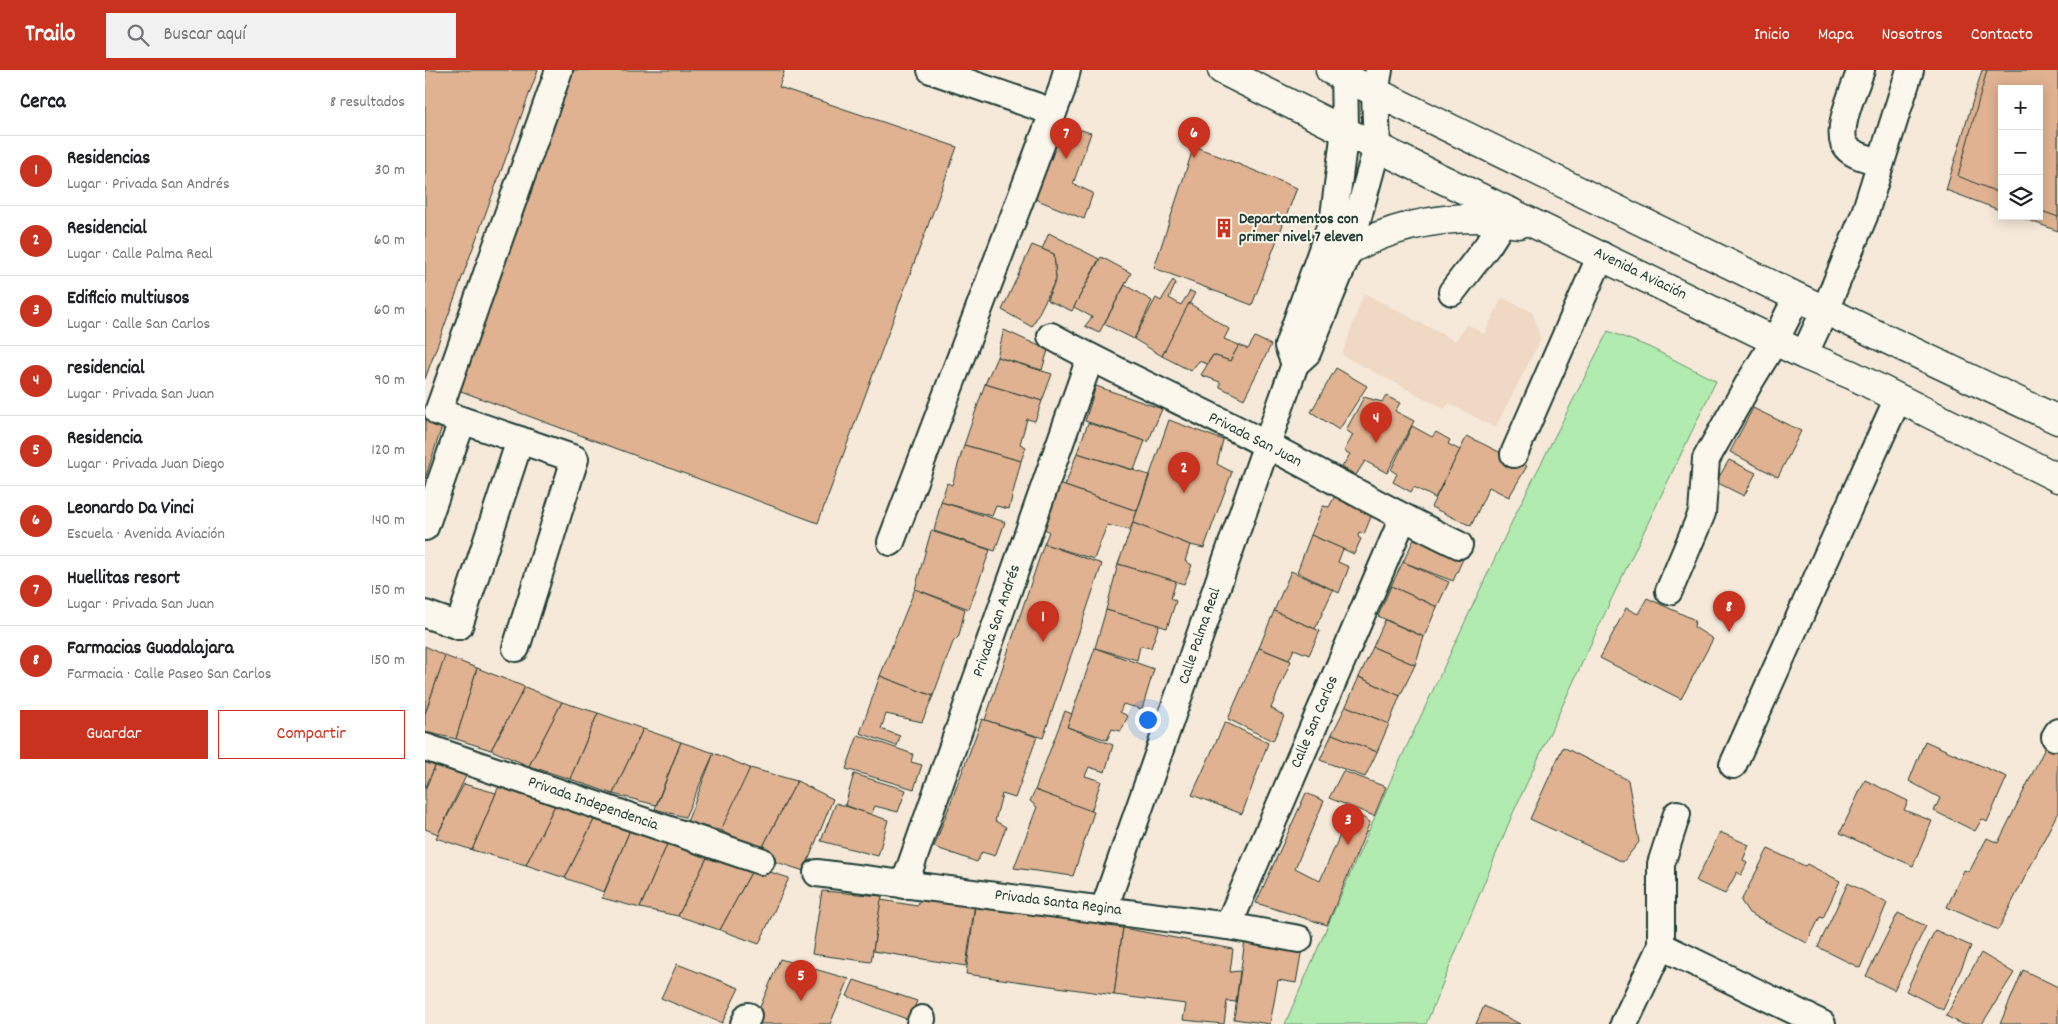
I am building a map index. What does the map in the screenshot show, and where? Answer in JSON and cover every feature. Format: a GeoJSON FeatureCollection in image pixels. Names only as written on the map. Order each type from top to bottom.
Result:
{"type":"FeatureCollection","features":[{"type":"Feature","properties":{"kind":"main road","name":"Avenida Aviación"},"geometry":{"type":"LineString","coordinates":[[1222,70],[1345,130],[1507,217],[1546,228],[1776,339],[1804,355],[1830,365],[1898,398],[2058,478]]}},
{"type":"Feature","properties":{"kind":"main road"},"geometry":{"type":"LineString","coordinates":[[1339,72],[1377,81],[1797,297],[2058,420]]}},
{"type":"Feature","properties":{"kind":"main road"},"geometry":{"type":"LineString","coordinates":[[1337,246],[1400,228],[1477,218],[1507,217]]}},
{"type":"Feature","properties":{"kind":"street"},"geometry":{"type":"LineString","coordinates":[[516,648],[575,459],[438,412],[559,70]]}},
{"type":"Feature","properties":{"kind":"street"},"geometry":{"type":"LineString","coordinates":[[931,70],[1053,112]]}},
{"type":"Feature","properties":{"kind":"street"},"geometry":{"type":"LineString","coordinates":[[891,542],[1053,112],[1067,70]]}},
{"type":"Feature","properties":{"kind":"street"},"geometry":{"type":"LineString","coordinates":[[1861,70],[1841,135],[1846,148],[1860,156],[1881,162]]}},
{"type":"Feature","properties":{"kind":"street"},"geometry":{"type":"LineString","coordinates":[[1804,355],[1864,216],[1909,70]]}},
{"type":"Feature","properties":{"kind":"street","name":"Calle Palma Real"},"geometry":{"type":"LineString","coordinates":[[1337,246],[1334,216],[1345,130],[1339,72]]}},
{"type":"Feature","properties":{"kind":"street","name":"Calle Palma Real"},"geometry":{"type":"LineString","coordinates":[[1105,909],[1295,364],[1307,353],[1337,246],[1377,148],[1377,81]]}},
{"type":"Feature","properties":{"kind":"street"},"geometry":{"type":"LineString","coordinates":[[1452,292],[1507,217]]}},
{"type":"Feature","properties":{"kind":"street"},"geometry":{"type":"LineString","coordinates":[[1514,454],[1601,255]]}},
{"type":"Feature","properties":{"kind":"street"},"geometry":{"type":"LineString","coordinates":[[1669,591],[1702,513],[1706,459],[1776,339],[1797,297]]}},
{"type":"Feature","properties":{"kind":"street","name":"Privada San Juan"},"geometry":{"type":"LineString","coordinates":[[1051,336],[1090,358],[1267,444],[1403,518],[1459,545]]}},
{"type":"Feature","properties":{"kind":"street","name":"Privada San Andrés"},"geometry":{"type":"LineString","coordinates":[[904,885],[1090,358]]}},
{"type":"Feature","properties":{"kind":"street"},"geometry":{"type":"LineString","coordinates":[[1733,765],[1898,398]]}},
{"type":"Feature","properties":{"kind":"street"},"geometry":{"type":"LineString","coordinates":[[425,527],[462,421]]}},
{"type":"Feature","properties":{"kind":"street"},"geometry":{"type":"LineString","coordinates":[[425,614],[459,626],[520,440]]}},
{"type":"Feature","properties":{"kind":"street","name":"Calle San Carlos"},"geometry":{"type":"LineString","coordinates":[[1228,926],[1403,518]]}},
{"type":"Feature","properties":{"kind":"street","name":"Privada Independencia"},"geometry":{"type":"LineString","coordinates":[[425,747],[761,860]]}},
{"type":"Feature","properties":{"kind":"street"},"geometry":{"type":"LineString","coordinates":[[1624,1024],[1661,946],[1661,864],[1677,814]]}},
{"type":"Feature","properties":{"kind":"street","name":"Privada Santa Regina"},"geometry":{"type":"LineString","coordinates":[[817,873],[1105,909],[1228,926],[1299,939]]}},
{"type":"Feature","properties":{"kind":"street"},"geometry":{"type":"LineString","coordinates":[[1661,946],[1822,1024]]}},
{"type":"Feature","properties":{"kind":"shaded area"},"geometry":{"type":"Polygon","coordinates":[[[1364,293],[1455,341],[1467,324],[1484,334],[1502,298],[1532,312],[1541,339],[1495,428],[1449,403],[1445,409],[1342,355],[1364,293]]]}},
{"type":"Feature","properties":{"kind":"green space"},"geometry":{"type":"Polygon","coordinates":[[[1608,331],[1649,347],[1716,381],[1611,600],[1513,813],[1426,1024],[1285,1024],[1390,782],[1516,513],[1608,331]]]}},
{"type":"Feature","properties":{"kind":"building"},"geometry":{"type":"Polygon","coordinates":[[[425,70],[538,70],[425,379],[425,70]]]}},
{"type":"Feature","properties":{"kind":"building"},"geometry":{"type":"Polygon","coordinates":[[[567,70],[783,70],[779,87],[957,147],[818,523],[458,390],[567,70]]]}},
{"type":"Feature","properties":{"kind":"building"},"geometry":{"type":"Polygon","coordinates":[[[1982,70],[2058,70],[2058,231],[2028,220],[2043,220],[2043,85],[1998,85],[1998,210],[1946,190],[1982,70]]]}},
{"type":"Feature","properties":{"kind":"building"},"geometry":{"type":"Polygon","coordinates":[[[1987,70],[2058,70],[2058,217],[2043,211],[2043,85],[1998,85],[1998,192],[1958,176],[1987,70]]]}},
{"type":"Feature","properties":{"kind":"building"},"geometry":{"type":"Polygon","coordinates":[[[1062,124],[1091,133],[1073,184],[1093,193],[1084,219],[1035,199],[1062,124]]]}},
{"type":"Feature","properties":{"kind":"building","name":"Departamentos con primer nivel 7 eleven"},"geometry":{"type":"Polygon","coordinates":[[[1194,146],[1297,188],[1252,305],[1154,268],[1194,146]]]}},
{"type":"Feature","properties":{"kind":"building"},"geometry":{"type":"Polygon","coordinates":[[[1049,233],[1099,259],[1072,311],[1047,300],[1056,279],[1054,254],[1042,249],[1049,233]]]}},
{"type":"Feature","properties":{"kind":"building"},"geometry":{"type":"Polygon","coordinates":[[[1032,245],[1054,254],[1056,279],[1032,327],[1002,310],[1032,245]]]}},
{"type":"Feature","properties":{"kind":"building"},"geometry":{"type":"Polygon","coordinates":[[[1101,257],[1131,273],[1099,333],[1085,326],[1092,317],[1074,307],[1101,257]]]}},
{"type":"Feature","properties":{"kind":"building"},"geometry":{"type":"Polygon","coordinates":[[[1173,280],[1176,283],[1169,298],[1181,305],[1190,291],[1195,293],[1162,356],[1134,339],[1156,298],[1161,301],[1173,280]]]}},
{"type":"Feature","properties":{"kind":"building"},"geometry":{"type":"Polygon","coordinates":[[[1125,285],[1152,301],[1134,339],[1104,324],[1125,285]]]}},
{"type":"Feature","properties":{"kind":"building"},"geometry":{"type":"Polygon","coordinates":[[[1189,303],[1229,329],[1224,339],[1239,345],[1230,361],[1213,355],[1207,364],[1199,361],[1191,371],[1162,356],[1189,303]]]}},
{"type":"Feature","properties":{"kind":"building"},"geometry":{"type":"Polygon","coordinates":[[[1004,330],[1048,350],[1042,370],[997,357],[1004,330]]]}},
{"type":"Feature","properties":{"kind":"building"},"geometry":{"type":"Polygon","coordinates":[[[1255,337],[1271,345],[1244,399],[1220,387],[1220,382],[1201,375],[1213,355],[1230,361],[1239,345],[1248,349],[1255,337]]]}},
{"type":"Feature","properties":{"kind":"building"},"geometry":{"type":"Polygon","coordinates":[[[997,357],[1052,374],[1042,401],[985,384],[997,357]]]}},
{"type":"Feature","properties":{"kind":"building"},"geometry":{"type":"Polygon","coordinates":[[[1336,368],[1367,386],[1339,430],[1311,412],[1336,368]]]}},
{"type":"Feature","properties":{"kind":"building"},"geometry":{"type":"Polygon","coordinates":[[[985,384],[1042,401],[1035,421],[1027,419],[1020,444],[1026,447],[1021,461],[964,445],[985,384]]]}},
{"type":"Feature","properties":{"kind":"building"},"geometry":{"type":"Polygon","coordinates":[[[1096,386],[1162,409],[1148,442],[1085,421],[1096,386]]]}},
{"type":"Feature","properties":{"kind":"building"},"geometry":{"type":"Polygon","coordinates":[[[1386,396],[1400,403],[1395,411],[1414,421],[1387,473],[1365,461],[1356,475],[1342,467],[1350,454],[1344,451],[1353,435],[1346,430],[1364,397],[1382,402],[1386,396]]]}},
{"type":"Feature","properties":{"kind":"building"},"geometry":{"type":"Polygon","coordinates":[[[1753,408],[1801,431],[1778,477],[1730,452],[1753,408]]]}},
{"type":"Feature","properties":{"kind":"building"},"geometry":{"type":"Polygon","coordinates":[[[425,414],[444,420],[425,479],[425,414]]]}},
{"type":"Feature","properties":{"kind":"building"},"geometry":{"type":"Polygon","coordinates":[[[1169,420],[1223,440],[1217,464],[1232,472],[1204,548],[1190,545],[1133,523],[1169,420]]]}},
{"type":"Feature","properties":{"kind":"building"},"geometry":{"type":"Polygon","coordinates":[[[1088,423],[1145,441],[1134,470],[1077,453],[1088,423]]]}},
{"type":"Feature","properties":{"kind":"building"},"geometry":{"type":"Polygon","coordinates":[[[1412,426],[1432,437],[1436,432],[1450,440],[1448,444],[1460,450],[1435,498],[1414,487],[1411,492],[1393,482],[1397,474],[1391,470],[1412,426]]]}},
{"type":"Feature","properties":{"kind":"building"},"geometry":{"type":"Polygon","coordinates":[[[1467,436],[1527,466],[1509,497],[1489,487],[1471,526],[1431,507],[1467,436]]]}},
{"type":"Feature","properties":{"kind":"building"},"geometry":{"type":"Polygon","coordinates":[[[964,445],[1021,461],[1009,509],[996,506],[992,516],[941,502],[947,483],[952,485],[964,445]]]}},
{"type":"Feature","properties":{"kind":"building"},"geometry":{"type":"Polygon","coordinates":[[[1077,453],[1149,475],[1137,511],[1065,486],[1077,453]]]}},
{"type":"Feature","properties":{"kind":"building"},"geometry":{"type":"Polygon","coordinates":[[[1729,460],[1756,473],[1744,496],[1716,482],[1729,460]]]}},
{"type":"Feature","properties":{"kind":"building"},"geometry":{"type":"Polygon","coordinates":[[[1059,484],[1137,511],[1130,530],[1107,525],[1094,559],[1044,544],[1049,532],[1045,529],[1059,484]]]}},
{"type":"Feature","properties":{"kind":"building"},"geometry":{"type":"Polygon","coordinates":[[[1335,496],[1350,506],[1354,502],[1373,512],[1364,534],[1359,532],[1358,537],[1361,539],[1354,554],[1311,535],[1323,506],[1329,507],[1335,496]]]}},
{"type":"Feature","properties":{"kind":"building"},"geometry":{"type":"Polygon","coordinates":[[[941,502],[1005,522],[995,551],[934,531],[941,502]]]}},
{"type":"Feature","properties":{"kind":"building"},"geometry":{"type":"Polygon","coordinates":[[[1133,523],[1190,545],[1185,561],[1192,565],[1184,584],[1118,564],[1133,523]]]}},
{"type":"Feature","properties":{"kind":"building"},"geometry":{"type":"Polygon","coordinates":[[[931,531],[990,550],[969,609],[915,589],[931,531]]]}},
{"type":"Feature","properties":{"kind":"building"},"geometry":{"type":"Polygon","coordinates":[[[1311,535],[1343,549],[1338,562],[1349,567],[1339,593],[1297,572],[1311,535]]]}},
{"type":"Feature","properties":{"kind":"building"},"geometry":{"type":"Polygon","coordinates":[[[1416,535],[1463,559],[1453,581],[1403,562],[1416,535]]]}},
{"type":"Feature","properties":{"kind":"building"},"geometry":{"type":"Polygon","coordinates":[[[1044,544],[1102,564],[1043,738],[985,720],[1044,544]]]}},
{"type":"Feature","properties":{"kind":"building"},"geometry":{"type":"Polygon","coordinates":[[[1403,562],[1449,582],[1437,607],[1391,586],[1403,562]]]}},
{"type":"Feature","properties":{"kind":"building"},"geometry":{"type":"Polygon","coordinates":[[[1118,564],[1176,581],[1171,598],[1176,601],[1167,628],[1106,610],[1118,564]]]}},
{"type":"Feature","properties":{"kind":"building"},"geometry":{"type":"Polygon","coordinates":[[[1291,571],[1333,590],[1315,629],[1274,611],[1291,571]]]}},
{"type":"Feature","properties":{"kind":"building"},"geometry":{"type":"Polygon","coordinates":[[[1391,586],[1437,607],[1424,637],[1378,616],[1391,586]]]}},
{"type":"Feature","properties":{"kind":"building"},"geometry":{"type":"Polygon","coordinates":[[[915,589],[965,609],[959,636],[953,642],[933,696],[880,676],[915,589]]]}},
{"type":"Feature","properties":{"kind":"building"},"geometry":{"type":"Polygon","coordinates":[[[1647,598],[1695,620],[1694,627],[1713,639],[1681,699],[1600,658],[1626,608],[1638,614],[1647,598]]]}},
{"type":"Feature","properties":{"kind":"building"},"geometry":{"type":"Polygon","coordinates":[[[1106,610],[1159,625],[1151,648],[1140,646],[1137,660],[1095,648],[1106,610]]]}},
{"type":"Feature","properties":{"kind":"building"},"geometry":{"type":"Polygon","coordinates":[[[1274,611],[1320,631],[1309,655],[1294,649],[1289,660],[1259,648],[1274,611]]]}},
{"type":"Feature","properties":{"kind":"building"},"geometry":{"type":"Polygon","coordinates":[[[1385,620],[1424,637],[1415,665],[1373,647],[1385,620]]]}},
{"type":"Feature","properties":{"kind":"building"},"geometry":{"type":"Polygon","coordinates":[[[425,646],[445,656],[425,714],[425,646]]]}},
{"type":"Feature","properties":{"kind":"building"},"geometry":{"type":"Polygon","coordinates":[[[1373,647],[1415,665],[1400,696],[1359,677],[1373,647]]]}},
{"type":"Feature","properties":{"kind":"building"},"geometry":{"type":"Polygon","coordinates":[[[1095,648],[1154,669],[1142,709],[1123,704],[1120,712],[1128,716],[1121,731],[1112,729],[1107,740],[1067,727],[1095,648]]]}},
{"type":"Feature","properties":{"kind":"building"},"geometry":{"type":"Polygon","coordinates":[[[1259,648],[1291,661],[1271,708],[1284,716],[1273,741],[1228,719],[1259,648]]]}},
{"type":"Feature","properties":{"kind":"building"},"geometry":{"type":"Polygon","coordinates":[[[445,656],[477,668],[456,739],[425,732],[425,714],[445,656]]]}},
{"type":"Feature","properties":{"kind":"building"},"geometry":{"type":"Polygon","coordinates":[[[477,668],[525,687],[491,750],[456,739],[477,668]]]}},
{"type":"Feature","properties":{"kind":"building"},"geometry":{"type":"Polygon","coordinates":[[[880,676],[933,696],[922,722],[886,714],[881,729],[900,736],[897,746],[860,733],[880,676]]]}},
{"type":"Feature","properties":{"kind":"building"},"geometry":{"type":"Polygon","coordinates":[[[1359,677],[1400,696],[1389,724],[1346,706],[1359,677]]]}},
{"type":"Feature","properties":{"kind":"building"},"geometry":{"type":"Polygon","coordinates":[[[525,687],[562,702],[529,766],[491,750],[525,687]]]}},
{"type":"Feature","properties":{"kind":"building"},"geometry":{"type":"Polygon","coordinates":[[[562,702],[598,713],[570,779],[529,766],[562,702]]]}},
{"type":"Feature","properties":{"kind":"building"},"geometry":{"type":"Polygon","coordinates":[[[1346,706],[1389,724],[1377,752],[1332,734],[1346,706]]]}},
{"type":"Feature","properties":{"kind":"building"},"geometry":{"type":"Polygon","coordinates":[[[1065,711],[1072,714],[1067,727],[1113,745],[1105,772],[1089,767],[1085,776],[1101,781],[1091,812],[1035,790],[1065,711]]]}},
{"type":"Feature","properties":{"kind":"building"},"geometry":{"type":"Polygon","coordinates":[[[598,713],[643,729],[613,794],[570,779],[598,713]]]}},
{"type":"Feature","properties":{"kind":"building"},"geometry":{"type":"Polygon","coordinates":[[[982,719],[1037,737],[1015,798],[1002,794],[995,821],[1006,827],[995,856],[982,852],[977,862],[934,847],[982,719]]]}},
{"type":"Feature","properties":{"kind":"building"},"geometry":{"type":"Polygon","coordinates":[[[1225,722],[1268,743],[1242,814],[1192,795],[1225,722]]]}},
{"type":"Feature","properties":{"kind":"building"},"geometry":{"type":"Polygon","coordinates":[[[643,729],[681,742],[656,805],[613,794],[643,729]]]}},
{"type":"Feature","properties":{"kind":"building"},"geometry":{"type":"Polygon","coordinates":[[[1332,734],[1377,752],[1365,777],[1320,760],[1332,734]]]}},
{"type":"Feature","properties":{"kind":"building"},"geometry":{"type":"Polygon","coordinates":[[[858,735],[913,754],[911,762],[922,765],[914,789],[846,769],[858,735]]]}},
{"type":"Feature","properties":{"kind":"building"},"geometry":{"type":"Polygon","coordinates":[[[1925,741],[2007,777],[1987,822],[1982,819],[1975,831],[1934,811],[1940,798],[1909,781],[1925,741]]]}},
{"type":"Feature","properties":{"kind":"building"},"geometry":{"type":"Polygon","coordinates":[[[681,742],[714,753],[685,817],[655,809],[681,742]]]}},
{"type":"Feature","properties":{"kind":"building"},"geometry":{"type":"Polygon","coordinates":[[[2046,746],[2058,752],[2058,812],[1998,930],[1947,907],[1964,870],[1969,872],[1987,838],[1998,843],[2046,746]]]}},
{"type":"Feature","properties":{"kind":"building"},"geometry":{"type":"Polygon","coordinates":[[[1563,747],[1628,780],[1639,842],[1623,862],[1530,819],[1563,747]]]}},
{"type":"Feature","properties":{"kind":"building"},"geometry":{"type":"Polygon","coordinates":[[[714,753],[750,768],[726,832],[687,822],[714,753]]]}},
{"type":"Feature","properties":{"kind":"building"},"geometry":{"type":"Polygon","coordinates":[[[439,758],[467,774],[438,834],[425,829],[425,789],[439,758]]]}},
{"type":"Feature","properties":{"kind":"building"},"geometry":{"type":"Polygon","coordinates":[[[425,762],[435,766],[425,789],[425,762]]]}},
{"type":"Feature","properties":{"kind":"building"},"geometry":{"type":"Polygon","coordinates":[[[750,768],[797,781],[758,856],[721,830],[750,768]]]}},
{"type":"Feature","properties":{"kind":"building"},"geometry":{"type":"Polygon","coordinates":[[[1343,771],[1386,787],[1374,816],[1329,798],[1343,771]]]}},
{"type":"Feature","properties":{"kind":"building"},"geometry":{"type":"Polygon","coordinates":[[[854,774],[906,790],[898,812],[875,806],[871,815],[845,805],[854,774]]]}},
{"type":"Feature","properties":{"kind":"building"},"geometry":{"type":"Polygon","coordinates":[[[1865,780],[1908,801],[1904,810],[1932,821],[1913,866],[1840,833],[1865,780]]]}},
{"type":"Feature","properties":{"kind":"building"},"geometry":{"type":"Polygon","coordinates":[[[501,781],[556,803],[526,865],[472,850],[501,781]]]}},
{"type":"Feature","properties":{"kind":"building"},"geometry":{"type":"Polygon","coordinates":[[[797,781],[833,799],[804,871],[758,856],[797,781]]]}},
{"type":"Feature","properties":{"kind":"building"},"geometry":{"type":"Polygon","coordinates":[[[464,784],[496,793],[472,850],[436,838],[464,784]]]}},
{"type":"Feature","properties":{"kind":"building"},"geometry":{"type":"Polygon","coordinates":[[[1035,790],[1094,812],[1073,876],[1014,868],[1037,807],[1030,801],[1035,790]]]}},
{"type":"Feature","properties":{"kind":"building"},"geometry":{"type":"Polygon","coordinates":[[[1306,793],[1324,801],[1295,868],[1320,881],[1351,810],[1370,822],[1327,925],[1256,903],[1306,793]]]}},
{"type":"Feature","properties":{"kind":"building"},"geometry":{"type":"Polygon","coordinates":[[[556,803],[594,820],[565,878],[526,865],[556,803]]]}},
{"type":"Feature","properties":{"kind":"building"},"geometry":{"type":"Polygon","coordinates":[[[836,803],[888,820],[878,856],[821,841],[836,803]]]}},
{"type":"Feature","properties":{"kind":"building"},"geometry":{"type":"Polygon","coordinates":[[[594,820],[630,830],[604,892],[565,878],[594,820]]]}},
{"type":"Feature","properties":{"kind":"building"},"geometry":{"type":"Polygon","coordinates":[[[630,830],[669,840],[640,908],[602,898],[630,830]]]}},
{"type":"Feature","properties":{"kind":"building"},"geometry":{"type":"Polygon","coordinates":[[[1720,832],[1749,845],[1743,860],[1747,863],[1741,875],[1737,872],[1725,894],[1696,881],[1720,832]]]}},
{"type":"Feature","properties":{"kind":"building"},"geometry":{"type":"Polygon","coordinates":[[[669,840],[709,854],[678,916],[640,908],[669,840]]]}},
{"type":"Feature","properties":{"kind":"building"},"geometry":{"type":"Polygon","coordinates":[[[1768,849],[1805,866],[1807,864],[1840,881],[1823,918],[1820,917],[1807,943],[1749,913],[1741,901],[1768,849]]]}},
{"type":"Feature","properties":{"kind":"building"},"geometry":{"type":"Polygon","coordinates":[[[709,854],[754,867],[720,930],[678,916],[709,854]]]}},
{"type":"Feature","properties":{"kind":"building"},"geometry":{"type":"Polygon","coordinates":[[[754,867],[789,878],[759,944],[720,930],[754,867]]]}},
{"type":"Feature","properties":{"kind":"building"},"geometry":{"type":"Polygon","coordinates":[[[1848,883],[1887,903],[1860,968],[1818,947],[1848,883]]]}},
{"type":"Feature","properties":{"kind":"building"},"geometry":{"type":"Polygon","coordinates":[[[822,891],[882,896],[871,962],[812,954],[822,891]]]}},
{"type":"Feature","properties":{"kind":"building"},"geometry":{"type":"Polygon","coordinates":[[[976,899],[1102,914],[1100,925],[1123,928],[1114,995],[966,974],[976,899]]]}},
{"type":"Feature","properties":{"kind":"building"},"geometry":{"type":"Polygon","coordinates":[[[881,900],[917,906],[920,900],[975,903],[966,966],[873,951],[881,900]]]}},
{"type":"Feature","properties":{"kind":"building"},"geometry":{"type":"Polygon","coordinates":[[[1898,913],[1926,926],[1894,990],[1866,976],[1898,913]]]}},
{"type":"Feature","properties":{"kind":"building"},"geometry":{"type":"Polygon","coordinates":[[[1123,928],[1233,949],[1230,972],[1240,971],[1236,1002],[1227,1001],[1224,1024],[1183,1020],[1186,1004],[1114,995],[1123,928]]]}},
{"type":"Feature","properties":{"kind":"building"},"geometry":{"type":"Polygon","coordinates":[[[1935,930],[1971,946],[1943,1010],[1906,991],[1935,930]]]}},
{"type":"Feature","properties":{"kind":"building"},"geometry":{"type":"Polygon","coordinates":[[[1245,940],[1302,948],[1296,983],[1278,980],[1270,1024],[1234,1019],[1245,940]]]}},
{"type":"Feature","properties":{"kind":"building"},"geometry":{"type":"Polygon","coordinates":[[[1981,953],[2014,973],[1982,1024],[1962,1024],[1946,1016],[1981,953]]]}},
{"type":"Feature","properties":{"kind":"building"},"geometry":{"type":"Polygon","coordinates":[[[780,959],[849,979],[830,1024],[753,1024],[780,959]]]}},
{"type":"Feature","properties":{"kind":"building"},"geometry":{"type":"Polygon","coordinates":[[[677,964],[739,988],[722,1023],[661,998],[677,964]]]}},
{"type":"Feature","properties":{"kind":"building"},"geometry":{"type":"Polygon","coordinates":[[[2023,970],[2058,987],[2058,1024],[2000,1024],[2023,970]]]}},
{"type":"Feature","properties":{"kind":"building"},"geometry":{"type":"Polygon","coordinates":[[[854,980],[917,1001],[909,1020],[847,996],[854,980]]]}},
{"type":"Feature","properties":{"kind":"building"},"geometry":{"type":"Polygon","coordinates":[[[1484,1006],[1520,1024],[1476,1024],[1484,1006]]]}},
{"type":"Feature","properties":{"kind":"place","name":"Leonardo Da Vinci"},"geometry":{"type":"Point","coordinates":[1194,158]}},
{"type":"Feature","properties":{"kind":"place","name":"Huellitas resort"},"geometry":{"type":"Point","coordinates":[1066,159]}},
{"type":"Feature","properties":{"kind":"place","name":"Departamentos con primer nivel 7 eleven"},"geometry":{"type":"Point","coordinates":[1224,228]}},
{"type":"Feature","properties":{"kind":"place","name":"residencial"},"geometry":{"type":"Point","coordinates":[1376,443]}},
{"type":"Feature","properties":{"kind":"place","name":"Residencial"},"geometry":{"type":"Point","coordinates":[1184,493]}},
{"type":"Feature","properties":{"kind":"place","name":"Farmacias Guadalajara"},"geometry":{"type":"Point","coordinates":[1729,632]}},
{"type":"Feature","properties":{"kind":"place","name":"Residencias"},"geometry":{"type":"Point","coordinates":[1043,642]}},
{"type":"Feature","properties":{"kind":"place","name":"Edificio multiusos"},"geometry":{"type":"Point","coordinates":[1348,845]}},
{"type":"Feature","properties":{"kind":"place","name":"Residencia"},"geometry":{"type":"Point","coordinates":[801,1001]}}]}
